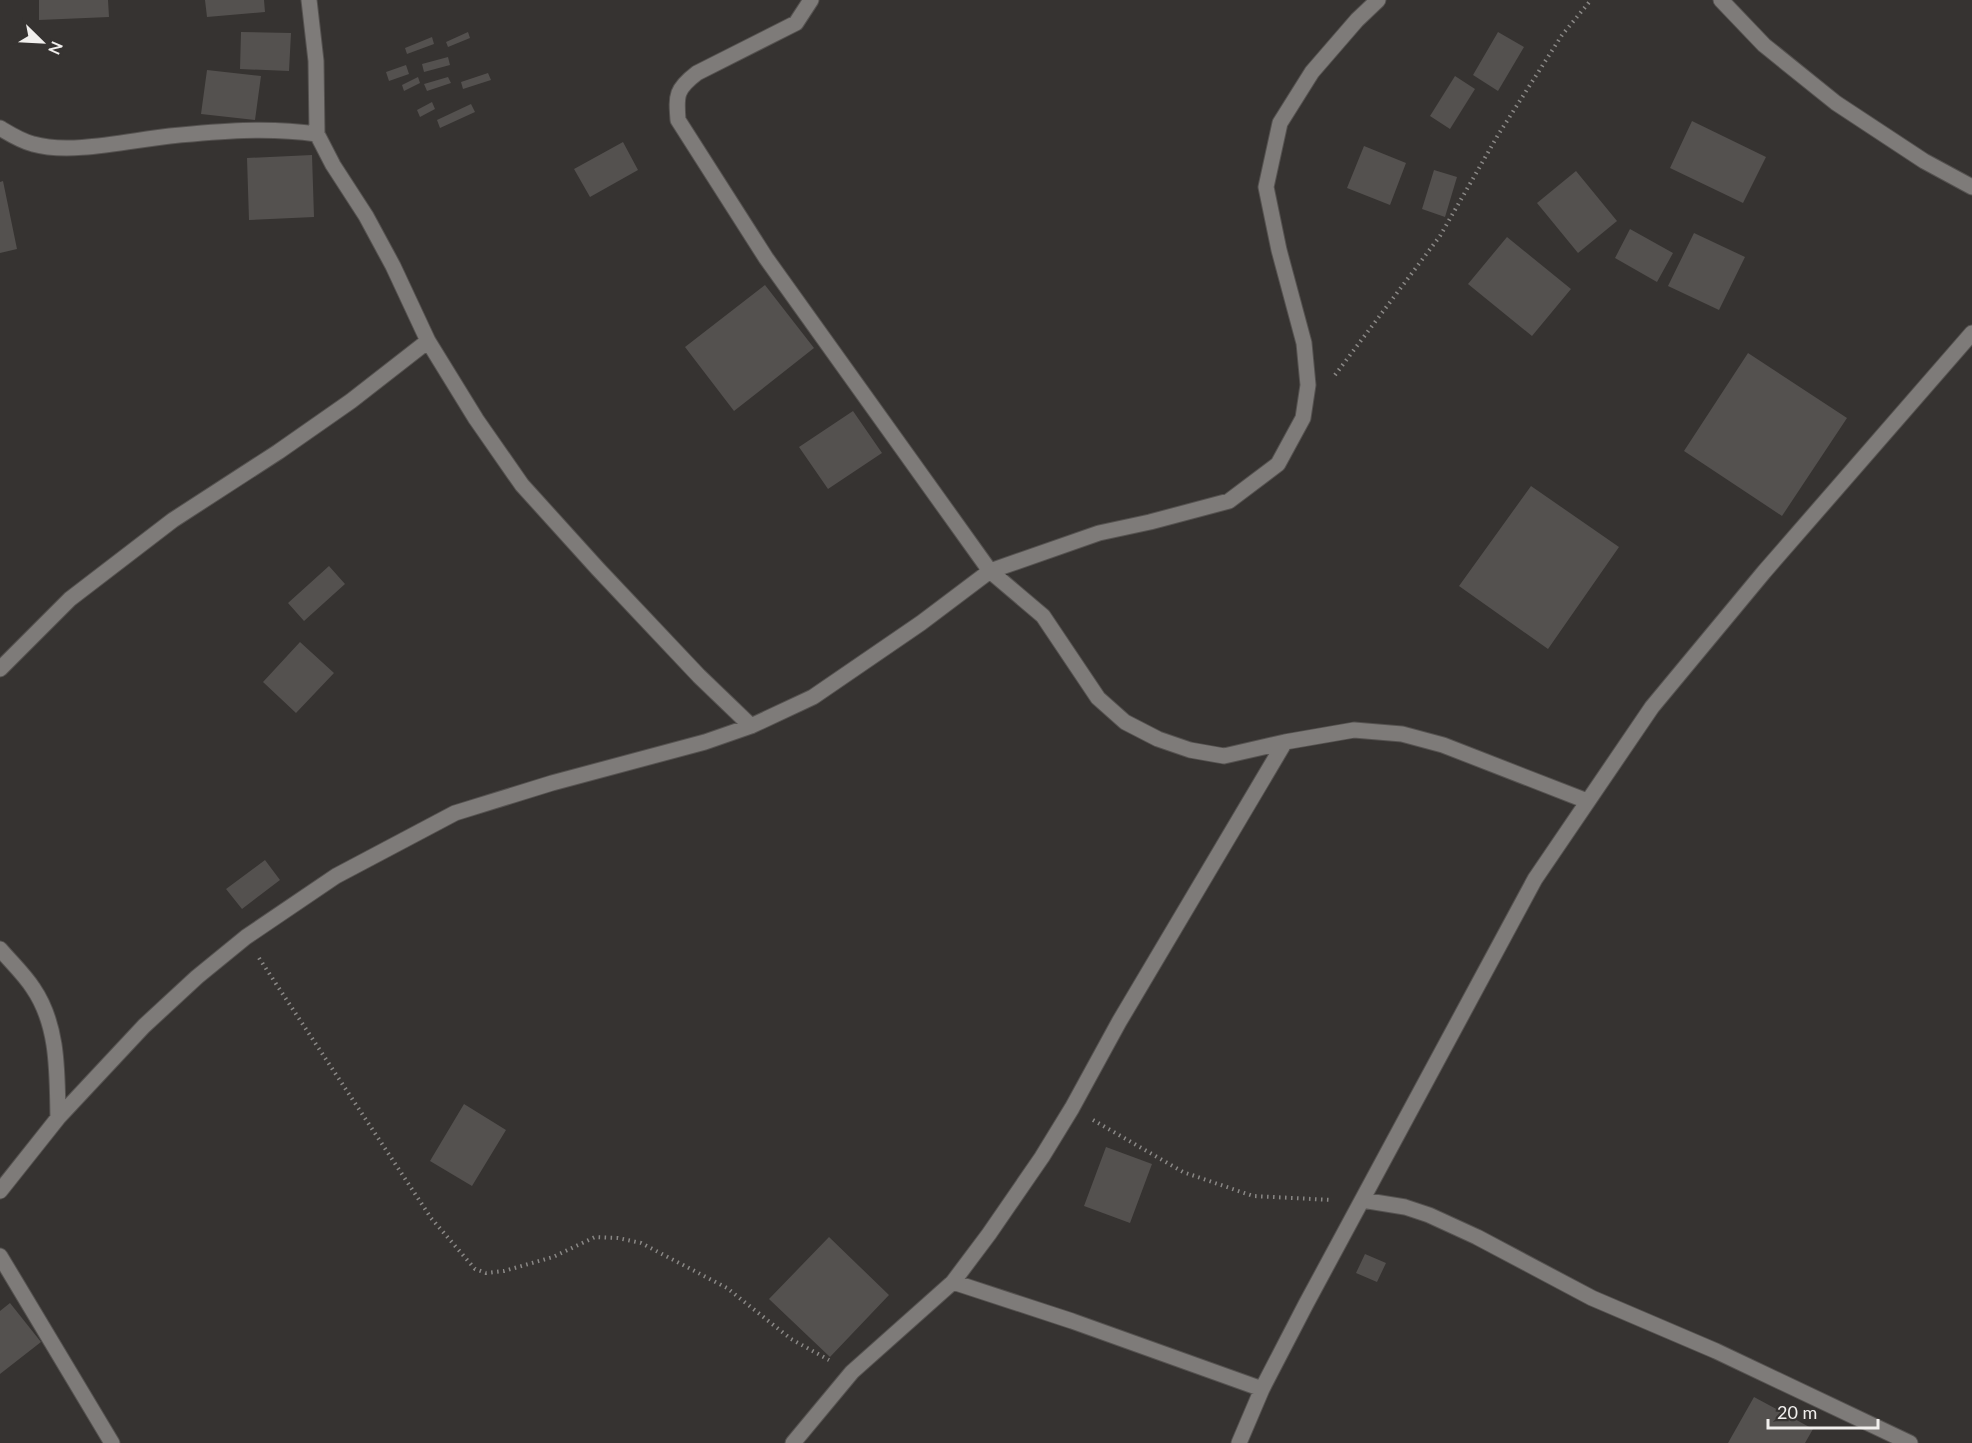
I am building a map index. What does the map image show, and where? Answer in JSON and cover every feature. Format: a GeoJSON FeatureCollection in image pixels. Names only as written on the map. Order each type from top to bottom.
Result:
{"type":"FeatureCollection","features":[{"type":"Feature","properties":{"kind":"street"},"geometry":{"type":"LineString","coordinates":[[309,0],[316,61],[317,134],[393,266],[428,340],[476,419],[522,485],[699,676],[751,726]]}},
{"type":"Feature","properties":{"kind":"street"},"geometry":{"type":"LineString","coordinates":[[811,0],[796,23],[697,73],[684,83],[676,96],[678,120],[766,258],[990,571],[1044,616],[1098,698],[1125,722],[1169,743],[1190,750],[1224,756],[1354,730],[1401,734],[1443,745],[1587,801]]}},
{"type":"Feature","properties":{"kind":"street"},"geometry":{"type":"LineString","coordinates":[[0,1191],[58,1118],[144,1026],[197,977],[246,937],[336,876],[455,813],[552,783],[705,742],[751,726],[813,697],[921,623],[990,571],[1099,533],[1229,501],[1278,464],[1303,418],[1308,385],[1304,343],[1279,250],[1266,187],[1280,123],[1312,72],[1357,20],[1378,0]]}},
{"type":"Feature","properties":{"kind":"street"},"geometry":{"type":"LineString","coordinates":[[1721,0],[1764,45],[1836,103],[1924,160],[1972,187]]}},
{"type":"Feature","properties":{"kind":"street"},"geometry":{"type":"LineString","coordinates":[[0,128],[34,144],[56,147],[106,145],[168,136],[243,130],[281,129],[317,134]]}},
{"type":"Feature","properties":{"kind":"street"},"geometry":{"type":"LineString","coordinates":[[1239,1443],[1262,1389],[1306,1304],[1535,879],[1652,707],[1764,572],[1972,333]]}},
{"type":"Feature","properties":{"kind":"street"},"geometry":{"type":"LineString","coordinates":[[0,669],[70,599],[173,520],[323,420],[428,340]]}},
{"type":"Feature","properties":{"kind":"street"},"geometry":{"type":"LineString","coordinates":[[793,1443],[852,1372],[953,1282],[989,1234],[1036,1167],[1072,1108],[1124,1012],[1285,742]]}},
{"type":"Feature","properties":{"kind":"street"},"geometry":{"type":"LineString","coordinates":[[0,949],[34,988],[52,1028],[57,1067],[58,1118]]}},
{"type":"Feature","properties":{"kind":"street"},"geometry":{"type":"LineString","coordinates":[[1362,1200],[1405,1207],[1429,1215],[1477,1237],[1592,1298],[1716,1351],[1910,1443]]}},
{"type":"Feature","properties":{"kind":"street"},"geometry":{"type":"LineString","coordinates":[[0,1257],[112,1443]]}},
{"type":"Feature","properties":{"kind":"street"},"geometry":{"type":"LineString","coordinates":[[953,1282],[1072,1321],[1262,1389]]}},
{"type":"Feature","properties":{"kind":"path"},"geometry":{"type":"LineString","coordinates":[[1332,380],[1440,236],[1498,135],[1562,35],[1591,0]]}},
{"type":"Feature","properties":{"kind":"path"},"geometry":{"type":"LineString","coordinates":[[246,937],[431,1218],[475,1269],[486,1273],[504,1271],[553,1257],[595,1237],[618,1238],[641,1243],[727,1288],[791,1339],[852,1372]]}},
{"type":"Feature","properties":{"kind":"path"},"geometry":{"type":"LineString","coordinates":[[1072,1108],[1183,1172],[1253,1196],[1304,1200],[1362,1200]]}},
{"type":"Feature","properties":{"kind":"building"},"geometry":{"type":"Polygon","coordinates":[[[39,0],[108,0],[109,17],[39,20],[39,0]]]}},
{"type":"Feature","properties":{"kind":"building"},"geometry":{"type":"Polygon","coordinates":[[[205,0],[264,0],[265,12],[207,17],[205,0]]]}},
{"type":"Feature","properties":{"kind":"building"},"geometry":{"type":"Polygon","coordinates":[[[241,32],[291,33],[289,71],[240,69],[241,32]]]}},
{"type":"Feature","properties":{"kind":"building"},"geometry":{"type":"Polygon","coordinates":[[[468,32],[470,38],[448,47],[446,42],[468,32]]]}},
{"type":"Feature","properties":{"kind":"building"},"geometry":{"type":"Polygon","coordinates":[[[1498,32],[1524,47],[1498,91],[1473,75],[1498,32]]]}},
{"type":"Feature","properties":{"kind":"building"},"geometry":{"type":"Polygon","coordinates":[[[432,37],[434,44],[407,54],[405,48],[432,37]]]}},
{"type":"Feature","properties":{"kind":"building"},"geometry":{"type":"Polygon","coordinates":[[[448,57],[450,65],[424,72],[422,64],[448,57]]]}},
{"type":"Feature","properties":{"kind":"building"},"geometry":{"type":"Polygon","coordinates":[[[406,65],[409,74],[389,81],[386,72],[406,65]]]}},
{"type":"Feature","properties":{"kind":"building"},"geometry":{"type":"Polygon","coordinates":[[[207,70],[261,76],[255,120],[201,114],[207,70]]]}},
{"type":"Feature","properties":{"kind":"building"},"geometry":{"type":"Polygon","coordinates":[[[488,73],[491,80],[463,89],[461,82],[488,73]]]}},
{"type":"Feature","properties":{"kind":"building"},"geometry":{"type":"Polygon","coordinates":[[[1455,76],[1475,89],[1450,129],[1430,116],[1455,76]]]}},
{"type":"Feature","properties":{"kind":"building"},"geometry":{"type":"Polygon","coordinates":[[[418,77],[420,83],[404,91],[402,85],[418,77]]]}},
{"type":"Feature","properties":{"kind":"building"},"geometry":{"type":"Polygon","coordinates":[[[448,77],[451,83],[427,91],[424,84],[448,77]]]}},
{"type":"Feature","properties":{"kind":"building"},"geometry":{"type":"Polygon","coordinates":[[[432,102],[435,109],[420,117],[417,110],[432,102]]]}},
{"type":"Feature","properties":{"kind":"building"},"geometry":{"type":"Polygon","coordinates":[[[471,104],[475,112],[440,128],[437,120],[471,104]]]}},
{"type":"Feature","properties":{"kind":"building"},"geometry":{"type":"Polygon","coordinates":[[[1692,121],[1766,157],[1743,203],[1670,168],[1692,121]]]}},
{"type":"Feature","properties":{"kind":"building"},"geometry":{"type":"Polygon","coordinates":[[[623,142],[638,170],[590,197],[574,169],[623,142]]]}},
{"type":"Feature","properties":{"kind":"building"},"geometry":{"type":"Polygon","coordinates":[[[1364,146],[1406,163],[1390,205],[1347,188],[1364,146]]]}},
{"type":"Feature","properties":{"kind":"building"},"geometry":{"type":"Polygon","coordinates":[[[312,155],[314,217],[249,220],[247,158],[312,155]]]}},
{"type":"Feature","properties":{"kind":"building"},"geometry":{"type":"Polygon","coordinates":[[[1434,170],[1457,177],[1445,217],[1422,209],[1434,170]]]}},
{"type":"Feature","properties":{"kind":"building"},"geometry":{"type":"Polygon","coordinates":[[[1576,171],[1617,221],[1578,253],[1537,203],[1576,171]]]}},
{"type":"Feature","properties":{"kind":"building"},"geometry":{"type":"Polygon","coordinates":[[[3,181],[17,249],[0,253],[0,182],[3,181]]]}},
{"type":"Feature","properties":{"kind":"building"},"geometry":{"type":"Polygon","coordinates":[[[1630,229],[1673,253],[1657,282],[1615,258],[1630,229]]]}},
{"type":"Feature","properties":{"kind":"building"},"geometry":{"type":"Polygon","coordinates":[[[1694,233],[1745,257],[1719,310],[1668,286],[1694,233]]]}},
{"type":"Feature","properties":{"kind":"building"},"geometry":{"type":"Polygon","coordinates":[[[1507,237],[1571,289],[1532,336],[1468,284],[1507,237]]]}},
{"type":"Feature","properties":{"kind":"building"},"geometry":{"type":"Polygon","coordinates":[[[765,285],[814,348],[734,411],[685,347],[765,285]]]}},
{"type":"Feature","properties":{"kind":"building"},"geometry":{"type":"Polygon","coordinates":[[[1748,353],[1847,418],[1782,516],[1684,451],[1748,353]]]}},
{"type":"Feature","properties":{"kind":"building"},"geometry":{"type":"Polygon","coordinates":[[[853,411],[882,453],[828,489],[799,447],[853,411]]]}},
{"type":"Feature","properties":{"kind":"building"},"geometry":{"type":"Polygon","coordinates":[[[1531,486],[1619,547],[1548,649],[1459,586],[1531,486]]]}},
{"type":"Feature","properties":{"kind":"building"},"geometry":{"type":"Polygon","coordinates":[[[329,566],[345,584],[304,621],[288,603],[329,566]]]}},
{"type":"Feature","properties":{"kind":"building"},"geometry":{"type":"Polygon","coordinates":[[[300,642],[334,673],[296,713],[263,682],[300,642]]]}},
{"type":"Feature","properties":{"kind":"building"},"geometry":{"type":"Polygon","coordinates":[[[265,860],[280,880],[242,909],[226,889],[265,860]]]}},
{"type":"Feature","properties":{"kind":"building"},"geometry":{"type":"Polygon","coordinates":[[[464,1104],[506,1130],[472,1186],[430,1161],[464,1104]]]}},
{"type":"Feature","properties":{"kind":"building"},"geometry":{"type":"Polygon","coordinates":[[[1106,1147],[1152,1164],[1130,1223],[1084,1206],[1106,1147]]]}},
{"type":"Feature","properties":{"kind":"building"},"geometry":{"type":"Polygon","coordinates":[[[829,1237],[889,1295],[830,1357],[769,1299],[829,1237]]]}},
{"type":"Feature","properties":{"kind":"building"},"geometry":{"type":"Polygon","coordinates":[[[1365,1254],[1386,1263],[1377,1282],[1356,1273],[1365,1254]]]}},
{"type":"Feature","properties":{"kind":"building"},"geometry":{"type":"Polygon","coordinates":[[[10,1303],[41,1342],[0,1374],[0,1311],[10,1303]]]}},
{"type":"Feature","properties":{"kind":"building"},"geometry":{"type":"Polygon","coordinates":[[[1754,1397],[1813,1429],[1805,1443],[1728,1443],[1754,1397]]]}}]}
